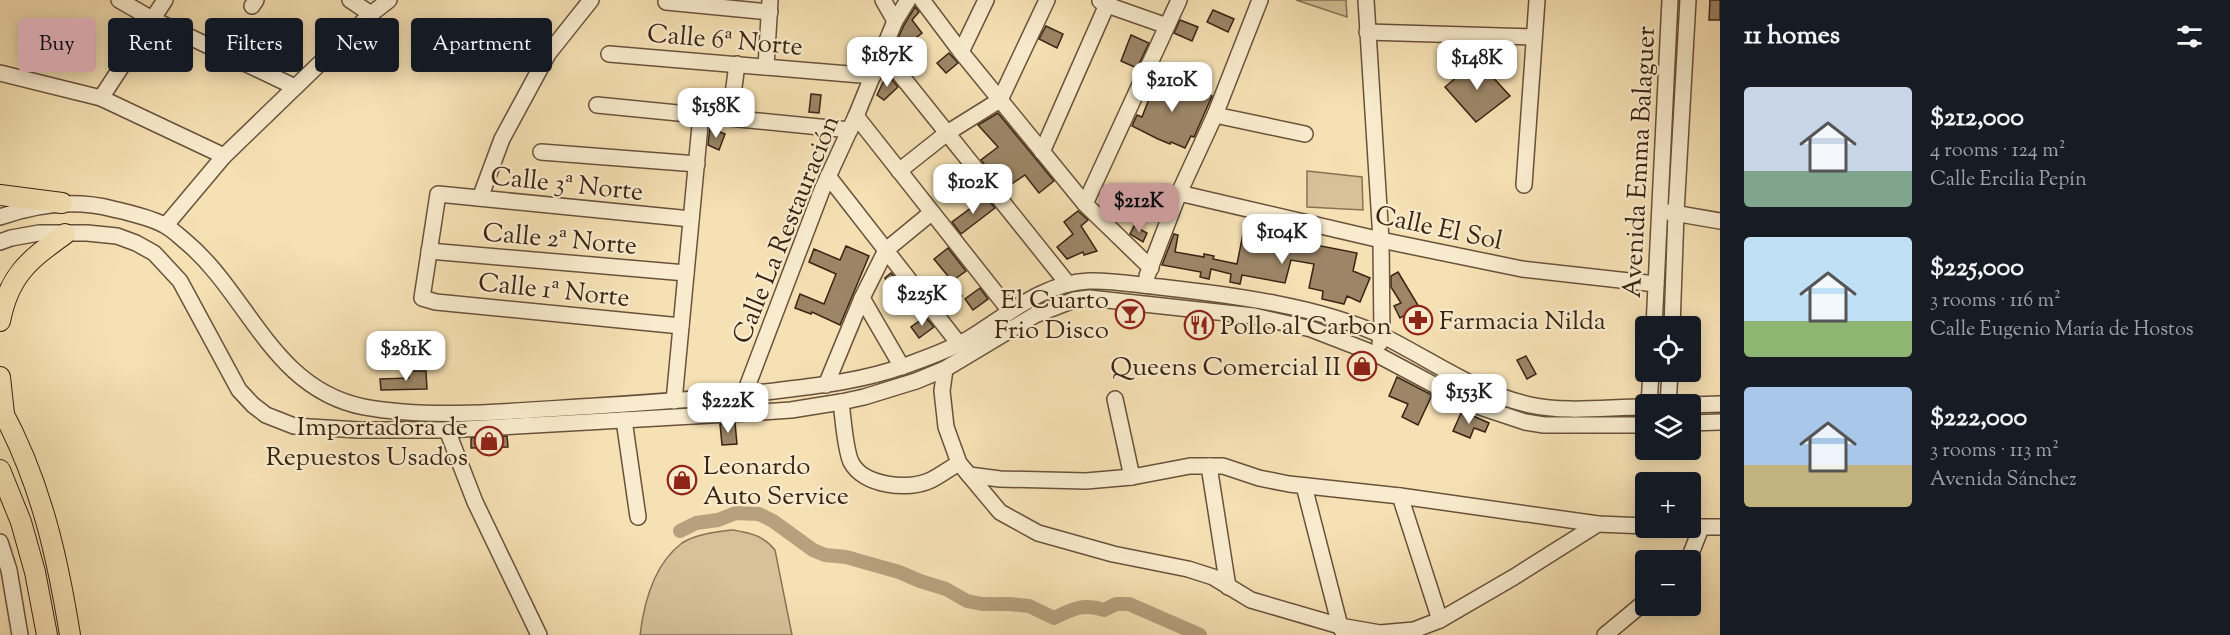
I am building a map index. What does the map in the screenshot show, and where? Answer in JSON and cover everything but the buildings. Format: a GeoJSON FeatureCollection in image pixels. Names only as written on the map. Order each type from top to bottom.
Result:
{"type":"FeatureCollection","features":[{"type":"Feature","properties":{"kind":"main road"},"geometry":{"type":"LineString","coordinates":[[0,195],[63,203]]}},
{"type":"Feature","properties":{"kind":"main road"},"geometry":{"type":"LineString","coordinates":[[0,321],[3,305],[16,276],[31,259],[65,234]]}},
{"type":"Feature","properties":{"kind":"main road"},"geometry":{"type":"LineString","coordinates":[[0,377],[2,410],[37,488],[51,533],[70,635]]}},
{"type":"Feature","properties":{"kind":"main road"},"geometry":{"type":"LineString","coordinates":[[0,470],[21,522],[35,572],[47,635]]}},
{"type":"Feature","properties":{"kind":"street"},"geometry":{"type":"LineString","coordinates":[[119,0],[152,18],[165,0]]}},
{"type":"Feature","properties":{"kind":"street"},"geometry":{"type":"LineString","coordinates":[[350,0],[371,14]]}},
{"type":"Feature","properties":{"kind":"street"},"geometry":{"type":"LineString","coordinates":[[166,225],[224,156],[371,14],[389,0]]}},
{"type":"Feature","properties":{"kind":"street"},"geometry":{"type":"LineString","coordinates":[[480,198],[502,139],[548,54],[591,0]]}},
{"type":"Feature","properties":{"kind":"street","name":"Calle La Restauración"},"geometry":{"type":"LineString","coordinates":[[746,413],[744,395],[828,176],[883,53],[891,9],[908,0]]}},
{"type":"Feature","properties":{"kind":"street"},"geometry":{"type":"LineString","coordinates":[[922,0],[961,52],[1085,204],[1151,267]]}},
{"type":"Feature","properties":{"kind":"street"},"geometry":{"type":"LineString","coordinates":[[961,52],[986,0]]}},
{"type":"Feature","properties":{"kind":"street"},"geometry":{"type":"LineString","coordinates":[[899,171],[947,133],[1000,100],[1047,0]]}},
{"type":"Feature","properties":{"kind":"street"},"geometry":{"type":"LineString","coordinates":[[1085,204],[1179,0]]}},
{"type":"Feature","properties":{"kind":"street"},"geometry":{"type":"LineString","coordinates":[[1140,302],[1143,285],[1179,194],[1215,115],[1260,0]]}},
{"type":"Feature","properties":{"kind":"street"},"geometry":{"type":"LineString","coordinates":[[1366,0],[1381,240],[1382,336],[1378,354]]}},
{"type":"Feature","properties":{"kind":"street"},"geometry":{"type":"LineString","coordinates":[[1524,185],[1538,0]]}},
{"type":"Feature","properties":{"kind":"street","name":"Avenida Emma Balaguer"},"geometry":{"type":"LineString","coordinates":[[1655,316],[1670,0]]}},
{"type":"Feature","properties":{"kind":"street","name":"Avenida Emma Balaguer"},"geometry":{"type":"LineString","coordinates":[[1672,316],[1688,0]]}},
{"type":"Feature","properties":{"kind":"street"},"geometry":{"type":"LineString","coordinates":[[666,2],[770,6],[766,67]]}},
{"type":"Feature","properties":{"kind":"street"},"geometry":{"type":"LineString","coordinates":[[1042,152],[1105,2],[1167,26]]}},
{"type":"Feature","properties":{"kind":"street"},"geometry":{"type":"LineString","coordinates":[[1367,32],[1534,37]]}},
{"type":"Feature","properties":{"kind":"street"},"geometry":{"type":"LineString","coordinates":[[193,38],[296,87]]}},
{"type":"Feature","properties":{"kind":"street"},"geometry":{"type":"LineString","coordinates":[[883,53],[1068,284]]}},
{"type":"Feature","properties":{"kind":"street","name":"Calle 6ª Norte"},"geometry":{"type":"LineString","coordinates":[[609,54],[873,76]]}},
{"type":"Feature","properties":{"kind":"street"},"geometry":{"type":"LineString","coordinates":[[730,118],[737,64]]}},
{"type":"Feature","properties":{"kind":"street"},"geometry":{"type":"LineString","coordinates":[[101,98],[118,72]]}},
{"type":"Feature","properties":{"kind":"street"},"geometry":{"type":"LineString","coordinates":[[0,73],[101,98],[224,156]]}},
{"type":"Feature","properties":{"kind":"street"},"geometry":{"type":"LineString","coordinates":[[597,105],[730,118],[853,123],[899,171],[1010,311]]}},
{"type":"Feature","properties":{"kind":"street"},"geometry":{"type":"LineString","coordinates":[[674,401],[701,115]]}},
{"type":"Feature","properties":{"kind":"street"},"geometry":{"type":"LineString","coordinates":[[1215,115],[1305,134]]}},
{"type":"Feature","properties":{"kind":"street"},"geometry":{"type":"LineString","coordinates":[[541,152],[697,164]]}},
{"type":"Feature","properties":{"kind":"street"},"geometry":{"type":"LineString","coordinates":[[828,176],[959,344]]}},
{"type":"Feature","properties":{"kind":"street","name":"Calle 3ª Norte"},"geometry":{"type":"LineString","coordinates":[[429,250],[438,194],[692,219]]}},
{"type":"Feature","properties":{"kind":"street","name":"Calle El Sol"},"geometry":{"type":"LineString","coordinates":[[1179,194],[1381,240],[1539,272],[1656,284]]}},
{"type":"Feature","properties":{"kind":"street"},"geometry":{"type":"LineString","coordinates":[[0,217],[63,203],[90,203],[166,225],[201,254],[222,279],[267,343],[311,383],[337,398],[364,406],[402,411],[514,411],[674,401],[744,395],[851,381],[902,367],[959,344],[1010,311],[1050,289],[1089,281],[1210,293],[1309,312],[1382,336],[1474,386],[1522,402],[1553,408],[1635,406]]}},
{"type":"Feature","properties":{"kind":"street"},"geometry":{"type":"LineString","coordinates":[[1659,211],[1720,221]]}},
{"type":"Feature","properties":{"kind":"street"},"geometry":{"type":"LineString","coordinates":[[826,385],[862,298],[886,250],[931,213]]}},
{"type":"Feature","properties":{"kind":"street"},"geometry":{"type":"LineString","coordinates":[[0,242],[39,233],[87,233],[117,236],[154,253],[180,281],[239,390],[266,415],[294,426],[359,430],[447,430],[791,410],[841,402],[885,392],[945,369],[1035,315],[1089,298],[1254,316],[1301,326],[1378,354],[1468,403],[1525,422],[1545,425],[1635,425]]}},
{"type":"Feature","properties":{"kind":"street","name":"Calle 2ª Norte"},"geometry":{"type":"LineString","coordinates":[[429,250],[686,273]]}},
{"type":"Feature","properties":{"kind":"street","name":"Calle 1ª Norte"},"geometry":{"type":"LineString","coordinates":[[429,250],[422,298],[436,302],[681,326]]}},
{"type":"Feature","properties":{"kind":"street"},"geometry":{"type":"LineString","coordinates":[[862,298],[902,367]]}},
{"type":"Feature","properties":{"kind":"street"},"geometry":{"type":"LineString","coordinates":[[945,369],[942,391],[946,427],[959,463],[1000,512],[1038,533],[1113,554],[1188,569],[1213,578],[1251,600],[1342,631],[1380,633],[1414,630],[1440,620],[1515,577],[1598,524]]}},
{"type":"Feature","properties":{"kind":"street"},"geometry":{"type":"LineString","coordinates":[[1115,399],[1132,477]]}},
{"type":"Feature","properties":{"kind":"street"},"geometry":{"type":"LineString","coordinates":[[841,402],[850,460],[857,471],[871,479],[899,485],[918,484],[930,480],[959,463]]}},
{"type":"Feature","properties":{"kind":"street"},"geometry":{"type":"LineString","coordinates":[[1701,405],[1720,404]]}},
{"type":"Feature","properties":{"kind":"street"},"geometry":{"type":"LineString","coordinates":[[624,420],[638,517]]}},
{"type":"Feature","properties":{"kind":"street"},"geometry":{"type":"LineString","coordinates":[[1701,423],[1720,422]]}},
{"type":"Feature","properties":{"kind":"street"},"geometry":{"type":"LineString","coordinates":[[447,430],[475,502],[539,635]]}},
{"type":"Feature","properties":{"kind":"street"},"geometry":{"type":"LineString","coordinates":[[969,475],[1042,482],[1132,477],[1190,466],[1223,466],[1259,478],[1304,486],[1400,496],[1598,524],[1635,526]]}},
{"type":"Feature","properties":{"kind":"street"},"geometry":{"type":"LineString","coordinates":[[1209,466],[1228,587]]}},
{"type":"Feature","properties":{"kind":"street"},"geometry":{"type":"LineString","coordinates":[[1304,486],[1342,631]]}},
{"type":"Feature","properties":{"kind":"street"},"geometry":{"type":"LineString","coordinates":[[1400,496],[1440,620]]}},
{"type":"Feature","properties":{"kind":"street"},"geometry":{"type":"LineString","coordinates":[[1701,528],[1720,527]]}},
{"type":"Feature","properties":{"kind":"street"},"geometry":{"type":"LineString","coordinates":[[0,542],[4,570],[20,635]]}},
{"type":"Feature","properties":{"kind":"street"},"geometry":{"type":"LineString","coordinates":[[4,570],[35,572]]}},
{"type":"Feature","properties":{"kind":"street"},"geometry":{"type":"LineString","coordinates":[[1605,635],[1635,610]]}},
{"type":"Feature","properties":{"kind":"shaded area"},"geometry":{"type":"Polygon","coordinates":[[[1296,0],[1346,0],[1347,17],[1296,0]]]}},
{"type":"Feature","properties":{"kind":"shaded area"},"geometry":{"type":"Polygon","coordinates":[[[1307,171],[1362,177],[1363,210],[1307,207],[1307,171]]]}},
{"type":"Feature","properties":{"kind":"shaded area"},"geometry":{"type":"Polygon","coordinates":[[[732,530],[761,538],[775,550],[792,635],[640,635],[644,610],[652,584],[672,552],[693,537],[732,530]]]}},
{"type":"Feature","properties":{"kind":"waterway"},"geometry":{"type":"LineString","coordinates":[[680,531],[696,523],[718,520],[736,513],[759,514],[773,521],[813,550],[825,555],[846,557],[899,572],[946,589],[967,601],[1029,606],[1054,618],[1078,608],[1090,607],[1104,610],[1116,604],[1129,604],[1200,635]]}},
{"type":"Feature","properties":{"kind":"place","name":"El Cuarto Frio Disco"},"geometry":{"type":"Point","coordinates":[1130,314]}},
{"type":"Feature","properties":{"kind":"place","name":"Farmacia Nilda"},"geometry":{"type":"Point","coordinates":[1418,320]}},
{"type":"Feature","properties":{"kind":"place","name":"Pollo al Carbon"},"geometry":{"type":"Point","coordinates":[1199,325]}},
{"type":"Feature","properties":{"kind":"place","name":"Queens Comercial II"},"geometry":{"type":"Point","coordinates":[1362,366]}},
{"type":"Feature","properties":{"kind":"place","name":"Importadora de Repuestos Usados"},"geometry":{"type":"Point","coordinates":[489,441]}},
{"type":"Feature","properties":{"kind":"place","name":"Leonardo Auto Service"},"geometry":{"type":"Point","coordinates":[682,480]}}]}
